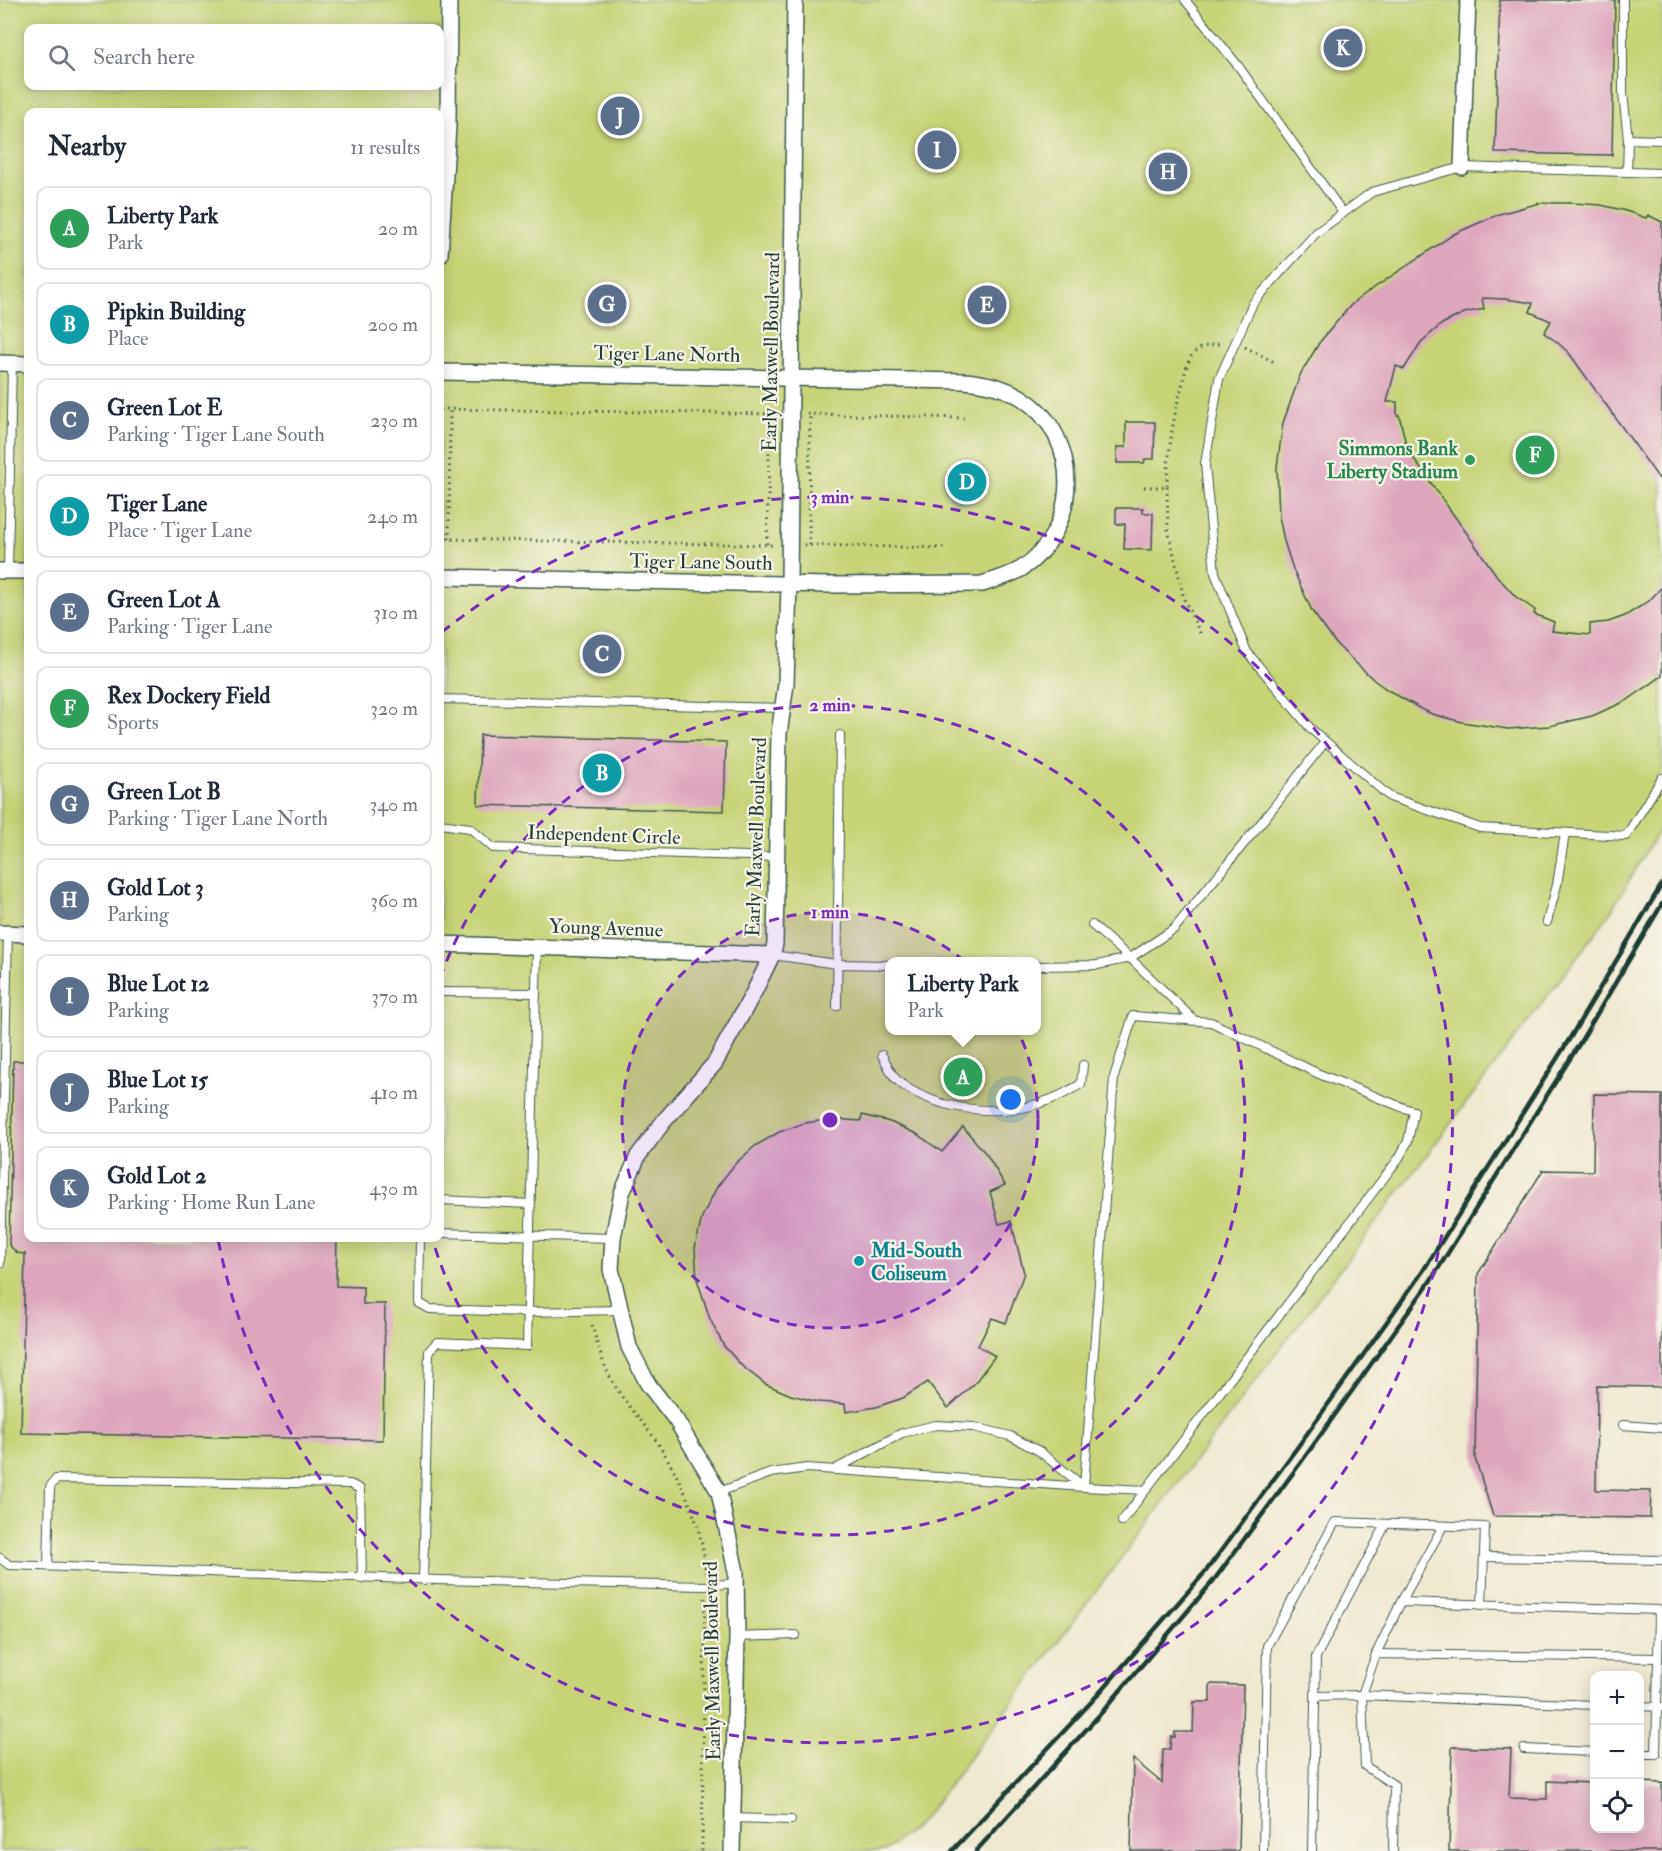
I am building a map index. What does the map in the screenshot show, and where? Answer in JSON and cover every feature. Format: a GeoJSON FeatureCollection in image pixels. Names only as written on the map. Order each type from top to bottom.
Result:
{"type":"FeatureCollection","features":[{"type":"Feature","properties":{"kind":"street"},"geometry":{"type":"LineString","coordinates":[[444,190],[448,126],[449,0]]}},
{"type":"Feature","properties":{"kind":"street","name":"Early Maxwell Boulevard"},"geometry":{"type":"LineString","coordinates":[[732,1851],[737,1637],[736,1572],[719,1492],[676,1420],[648,1384],[628,1347],[611,1269],[613,1238],[622,1193],[638,1156],[664,1121],[715,1063],[754,992],[775,944],[779,734],[786,684],[789,585],[795,0]]}},
{"type":"Feature","properties":{"kind":"street"},"geometry":{"type":"LineString","coordinates":[[1462,167],[1468,0]]}},
{"type":"Feature","properties":{"kind":"street"},"geometry":{"type":"LineString","coordinates":[[6,364],[24,364]]}},
{"type":"Feature","properties":{"kind":"street","name":"Tiger Lane North"},"geometry":{"type":"LineString","coordinates":[[444,372],[965,381]]}},
{"type":"Feature","properties":{"kind":"street","name":"Tiger Lane South"},"geometry":{"type":"LineString","coordinates":[[444,577],[789,585],[963,585],[982,584],[1002,578],[1020,569],[1036,557],[1050,542],[1066,505],[1068,485],[1066,464],[1061,445],[1039,411],[1023,398],[1005,389],[985,383],[965,381]]}},
{"type":"Feature","properties":{"kind":"street"},"geometry":{"type":"LineString","coordinates":[[4,571],[24,571]]}},
{"type":"Feature","properties":{"kind":"street"},"geometry":{"type":"LineString","coordinates":[[4,933],[24,933]]}},
{"type":"Feature","properties":{"kind":"street","name":"Young Avenue"},"geometry":{"type":"LineString","coordinates":[[444,944],[772,955]]}},
{"type":"Feature","properties":{"kind":"lane"},"geometry":{"type":"LineString","coordinates":[[1185,0],[1239,67],[1343,213]]}},
{"type":"Feature","properties":{"kind":"lane"},"geometry":{"type":"LineString","coordinates":[[1623,0],[1623,93],[1628,140],[1627,172]]}},
{"type":"Feature","properties":{"kind":"lane"},"geometry":{"type":"LineString","coordinates":[[1628,140],[1662,140]]}},
{"type":"Feature","properties":{"kind":"lane"},"geometry":{"type":"LineString","coordinates":[[1662,173],[1462,167],[1372,192],[1316,233],[1253,303],[1219,379],[1205,464],[1215,573],[1247,652],[1311,729],[1390,797],[1480,828],[1626,836],[1662,778]]}},
{"type":"Feature","properties":{"kind":"lane"},"geometry":{"type":"LineString","coordinates":[[4,571],[6,364]]}},
{"type":"Feature","properties":{"kind":"lane"},"geometry":{"type":"LineString","coordinates":[[444,699],[783,708]]}},
{"type":"Feature","properties":{"kind":"lane"},"geometry":{"type":"LineString","coordinates":[[837,1006],[840,735]]}},
{"type":"Feature","properties":{"kind":"lane"},"geometry":{"type":"LineString","coordinates":[[1041,966],[1097,965],[1130,958],[1174,929],[1326,742]]}},
{"type":"Feature","properties":{"kind":"lane","name":"Independent Circle"},"geometry":{"type":"LineString","coordinates":[[444,825],[470,828],[493,848],[776,857]]}},
{"type":"Feature","properties":{"kind":"lane"},"geometry":{"type":"LineString","coordinates":[[1547,922],[1557,885],[1565,833]]}},
{"type":"Feature","properties":{"kind":"lane"},"geometry":{"type":"LineString","coordinates":[[1092,925],[1130,958],[1194,1021]]}},
{"type":"Feature","properties":{"kind":"lane"},"geometry":{"type":"LineString","coordinates":[[0,1264],[4,933]]}},
{"type":"Feature","properties":{"kind":"lane"},"geometry":{"type":"LineString","coordinates":[[423,1580],[429,1351],[437,1342],[527,1346],[537,947]]}},
{"type":"Feature","properties":{"kind":"lane"},"geometry":{"type":"LineString","coordinates":[[772,955],[837,964],[885,965]]}},
{"type":"Feature","properties":{"kind":"lane"},"geometry":{"type":"LineString","coordinates":[[444,992],[536,993]]}},
{"type":"Feature","properties":{"kind":"lane"},"geometry":{"type":"LineString","coordinates":[[1084,1487],[1114,1077],[1133,1016],[1211,1022],[1319,1074],[1414,1111],[1408,1141],[1400,1158],[1122,1521]]}},
{"type":"Feature","properties":{"kind":"lane"},"geometry":{"type":"LineString","coordinates":[[882,1055],[896,1080],[927,1100],[970,1110],[1004,1111],[1039,1105],[1062,1096],[1081,1084],[1083,1065]]}},
{"type":"Feature","properties":{"kind":"lane"},"geometry":{"type":"LineString","coordinates":[[444,1200],[531,1204]]}},
{"type":"Feature","properties":{"kind":"lane"},"geometry":{"type":"LineString","coordinates":[[444,1233],[613,1238]]}},
{"type":"Feature","properties":{"kind":"lane"},"geometry":{"type":"LineString","coordinates":[[420,1242],[419,1303],[430,1308],[528,1312],[620,1310]]}},
{"type":"Feature","properties":{"kind":"lane"},"geometry":{"type":"LineString","coordinates":[[834,1470],[902,1433],[936,1425],[974,1427],[1011,1436],[1039,1451],[1084,1487]]}},
{"type":"Feature","properties":{"kind":"lane"},"geometry":{"type":"LineString","coordinates":[[1623,1425],[1662,1428]]}},
{"type":"Feature","properties":{"kind":"lane"},"geometry":{"type":"LineString","coordinates":[[719,1492],[771,1473],[807,1468],[1146,1490]]}},
{"type":"Feature","properties":{"kind":"lane"},"geometry":{"type":"LineString","coordinates":[[48,1566],[50,1487],[56,1479],[350,1484],[360,1489],[362,1578]]}},
{"type":"Feature","properties":{"kind":"lane"},"geometry":{"type":"LineString","coordinates":[[1263,1851],[1267,1646],[1335,1522],[1485,1527],[1482,1605]]}},
{"type":"Feature","properties":{"kind":"lane"},"geometry":{"type":"LineString","coordinates":[[1312,1851],[1317,1657],[1386,1524]]}},
{"type":"Feature","properties":{"kind":"lane"},"geometry":{"type":"LineString","coordinates":[[1393,1851],[1394,1785],[1365,1766],[1362,1695],[1376,1654],[1401,1602],[1443,1526]]}},
{"type":"Feature","properties":{"kind":"lane"},"geometry":{"type":"LineString","coordinates":[[1484,1557],[1662,1560]]}},
{"type":"Feature","properties":{"kind":"lane"},"geometry":{"type":"LineString","coordinates":[[0,1558],[9,1565],[423,1580],[705,1586],[736,1582]]}},
{"type":"Feature","properties":{"kind":"lane"},"geometry":{"type":"LineString","coordinates":[[1401,1602],[1660,1608],[1658,1658],[1660,1707],[1656,1754],[1644,1754]]}},
{"type":"Feature","properties":{"kind":"lane"},"geometry":{"type":"LineString","coordinates":[[737,1637],[796,1635]]}},
{"type":"Feature","properties":{"kind":"lane"},"geometry":{"type":"LineString","coordinates":[[1376,1654],[1658,1658]]}},
{"type":"Feature","properties":{"kind":"lane"},"geometry":{"type":"LineString","coordinates":[[1316,1696],[1362,1695],[1590,1705]]}},
{"type":"Feature","properties":{"kind":"lane"},"geometry":{"type":"LineString","coordinates":[[1644,1706],[1660,1707]]}},
{"type":"Feature","properties":{"kind":"lane"},"geometry":{"type":"LineString","coordinates":[[1524,1749],[1590,1752]]}},
{"type":"Feature","properties":{"kind":"lane"},"geometry":{"type":"LineString","coordinates":[[733,1818],[791,1820]]}},
{"type":"Feature","properties":{"kind":"path"},"geometry":{"type":"LineString","coordinates":[[1201,635],[1184,599],[1168,529],[1167,458],[1180,392],[1192,355],[1208,345],[1236,342],[1276,363]]}},
{"type":"Feature","properties":{"kind":"path"},"geometry":{"type":"LineString","coordinates":[[444,409],[964,418]]}},
{"type":"Feature","properties":{"kind":"path"},"geometry":{"type":"LineString","coordinates":[[449,540],[450,409]]}},
{"type":"Feature","properties":{"kind":"path"},"geometry":{"type":"LineString","coordinates":[[767,544],[770,414]]}},
{"type":"Feature","properties":{"kind":"path"},"geometry":{"type":"LineString","coordinates":[[809,545],[810,414]]}},
{"type":"Feature","properties":{"kind":"path"},"geometry":{"type":"LineString","coordinates":[[1144,487],[1167,487]]}},
{"type":"Feature","properties":{"kind":"path"},"geometry":{"type":"LineString","coordinates":[[444,540],[948,548]]}},
{"type":"Feature","properties":{"kind":"green space"},"geometry":{"type":"Polygon","coordinates":[[[0,0],[1662,0],[1662,824],[1608,916],[921,1822],[885,1851],[0,1851],[0,0]]]}},
{"type":"Feature","properties":{"kind":"water"},"geometry":{"type":"Polygon","coordinates":[[[965,460],[980,466],[986,481],[980,496],[965,502],[950,496],[944,481],[950,466],[965,460]]]}},
{"type":"Feature","properties":{"kind":"building"},"geometry":{"type":"Polygon","coordinates":[[[1500,0],[1615,0],[1612,155],[1495,153],[1500,0]]]}},
{"type":"Feature","properties":{"kind":"building","name":"Simmons Bank Liberty Stadium"},"geometry":{"type":"Polygon","coordinates":[[[1540,203],[1601,205],[1646,218],[1648,215],[1662,222],[1662,483],[1569,353],[1544,333],[1551,321],[1530,312],[1533,303],[1482,298],[1484,309],[1464,313],[1442,324],[1421,342],[1404,369],[1396,366],[1387,402],[1397,402],[1397,415],[1399,415],[1406,444],[1414,459],[1497,576],[1516,597],[1535,610],[1534,614],[1554,622],[1552,631],[1590,635],[1590,624],[1608,622],[1625,616],[1649,601],[1662,587],[1662,676],[1626,701],[1592,716],[1549,726],[1508,729],[1462,722],[1419,708],[1375,681],[1337,645],[1312,611],[1293,569],[1279,516],[1277,467],[1283,423],[1300,375],[1319,343],[1350,306],[1454,234],[1499,214],[1540,203]]]}},
{"type":"Feature","properties":{"kind":"building"},"geometry":{"type":"Polygon","coordinates":[[[1126,422],[1155,422],[1154,459],[1145,459],[1144,463],[1117,463],[1117,447],[1126,447],[1126,422]]]}},
{"type":"Feature","properties":{"kind":"building"},"geometry":{"type":"Polygon","coordinates":[[[1116,508],[1143,508],[1143,513],[1153,513],[1152,550],[1124,549],[1125,524],[1116,524],[1116,508]]]}},
{"type":"Feature","properties":{"kind":"building"},"geometry":{"type":"Polygon","coordinates":[[[480,735],[726,742],[724,811],[478,805],[480,735]]]}},
{"type":"Feature","properties":{"kind":"building"},"geometry":{"type":"Polygon","coordinates":[[[13,1061],[24,1061],[24,1242],[337,1242],[336,1286],[363,1287],[363,1304],[385,1304],[383,1440],[21,1433],[25,1254],[17,1253],[9,1245],[13,1061]]]}},
{"type":"Feature","properties":{"kind":"building"},"geometry":{"type":"Polygon","coordinates":[[[1594,1094],[1662,1095],[1662,1387],[1597,1386],[1596,1490],[1651,1491],[1650,1518],[1493,1516],[1475,1458],[1478,1274],[1543,1170],[1593,1171],[1594,1094]]]}},
{"type":"Feature","properties":{"kind":"building","name":"Mid-South Coliseum"},"geometry":{"type":"Polygon","coordinates":[[[862,1115],[890,1122],[917,1134],[942,1152],[963,1127],[987,1155],[1005,1185],[990,1192],[999,1224],[1011,1221],[1024,1273],[1006,1323],[992,1318],[978,1346],[995,1356],[974,1384],[948,1408],[928,1382],[903,1398],[876,1407],[846,1412],[845,1404],[818,1402],[791,1395],[765,1384],[742,1366],[724,1346],[710,1319],[697,1279],[695,1248],[702,1217],[717,1187],[735,1164],[755,1146],[779,1132],[805,1123],[833,1119],[861,1121],[862,1115]]]}},
{"type":"Feature","properties":{"kind":"building"},"geometry":{"type":"Polygon","coordinates":[[[1210,1684],[1243,1685],[1239,1851],[1131,1851],[1133,1759],[1162,1783],[1163,1749],[1170,1749],[1171,1737],[1175,1737],[1175,1732],[1193,1732],[1194,1702],[1210,1702],[1210,1684]]]}},
{"type":"Feature","properties":{"kind":"building"},"geometry":{"type":"Polygon","coordinates":[[[1452,1747],[1511,1749],[1509,1798],[1547,1799],[1547,1781],[1590,1783],[1590,1833],[1644,1833],[1644,1782],[1662,1783],[1662,1851],[1449,1851],[1452,1747]]]}},
{"type":"Feature","properties":{"kind":"railway"},"geometry":{"type":"LineString","coordinates":[[952,1851],[1094,1699],[1206,1571],[1299,1445],[1423,1271],[1570,1038],[1662,884]]}},
{"type":"Feature","properties":{"kind":"railway"},"geometry":{"type":"LineString","coordinates":[[976,1851],[1103,1711],[1214,1580],[1307,1454],[1431,1280],[1578,1046],[1662,904]]}},
{"type":"Feature","properties":{"kind":"place","name":"Gold Lot 2"},"geometry":{"type":"Point","coordinates":[1343,48]}},
{"type":"Feature","properties":{"kind":"place","name":"Blue Lot 15"},"geometry":{"type":"Point","coordinates":[620,116]}},
{"type":"Feature","properties":{"kind":"place","name":"Blue Lot 12"},"geometry":{"type":"Point","coordinates":[937,150]}},
{"type":"Feature","properties":{"kind":"place","name":"Gold Lot 3"},"geometry":{"type":"Point","coordinates":[1168,172]}},
{"type":"Feature","properties":{"kind":"place","name":"Green Lot B"},"geometry":{"type":"Point","coordinates":[607,304]}},
{"type":"Feature","properties":{"kind":"place","name":"Green Lot A"},"geometry":{"type":"Point","coordinates":[987,305]}},
{"type":"Feature","properties":{"kind":"place","name":"Rex Dockery Field"},"geometry":{"type":"Point","coordinates":[1535,455]}},
{"type":"Feature","properties":{"kind":"place","name":"Simmons Bank Liberty Stadium"},"geometry":{"type":"Point","coordinates":[1470,460]}},
{"type":"Feature","properties":{"kind":"place","name":"Tiger Lane"},"geometry":{"type":"Point","coordinates":[967,482]}},
{"type":"Feature","properties":{"kind":"place","name":"Green Lot E"},"geometry":{"type":"Point","coordinates":[602,654]}},
{"type":"Feature","properties":{"kind":"place","name":"Pipkin Building"},"geometry":{"type":"Point","coordinates":[602,773]}},
{"type":"Feature","properties":{"kind":"place","name":"Liberty Park"},"geometry":{"type":"Point","coordinates":[963,1077]}},
{"type":"Feature","properties":{"kind":"place","name":"Mid-South Coliseum"},"geometry":{"type":"Point","coordinates":[859,1261]}}]}
